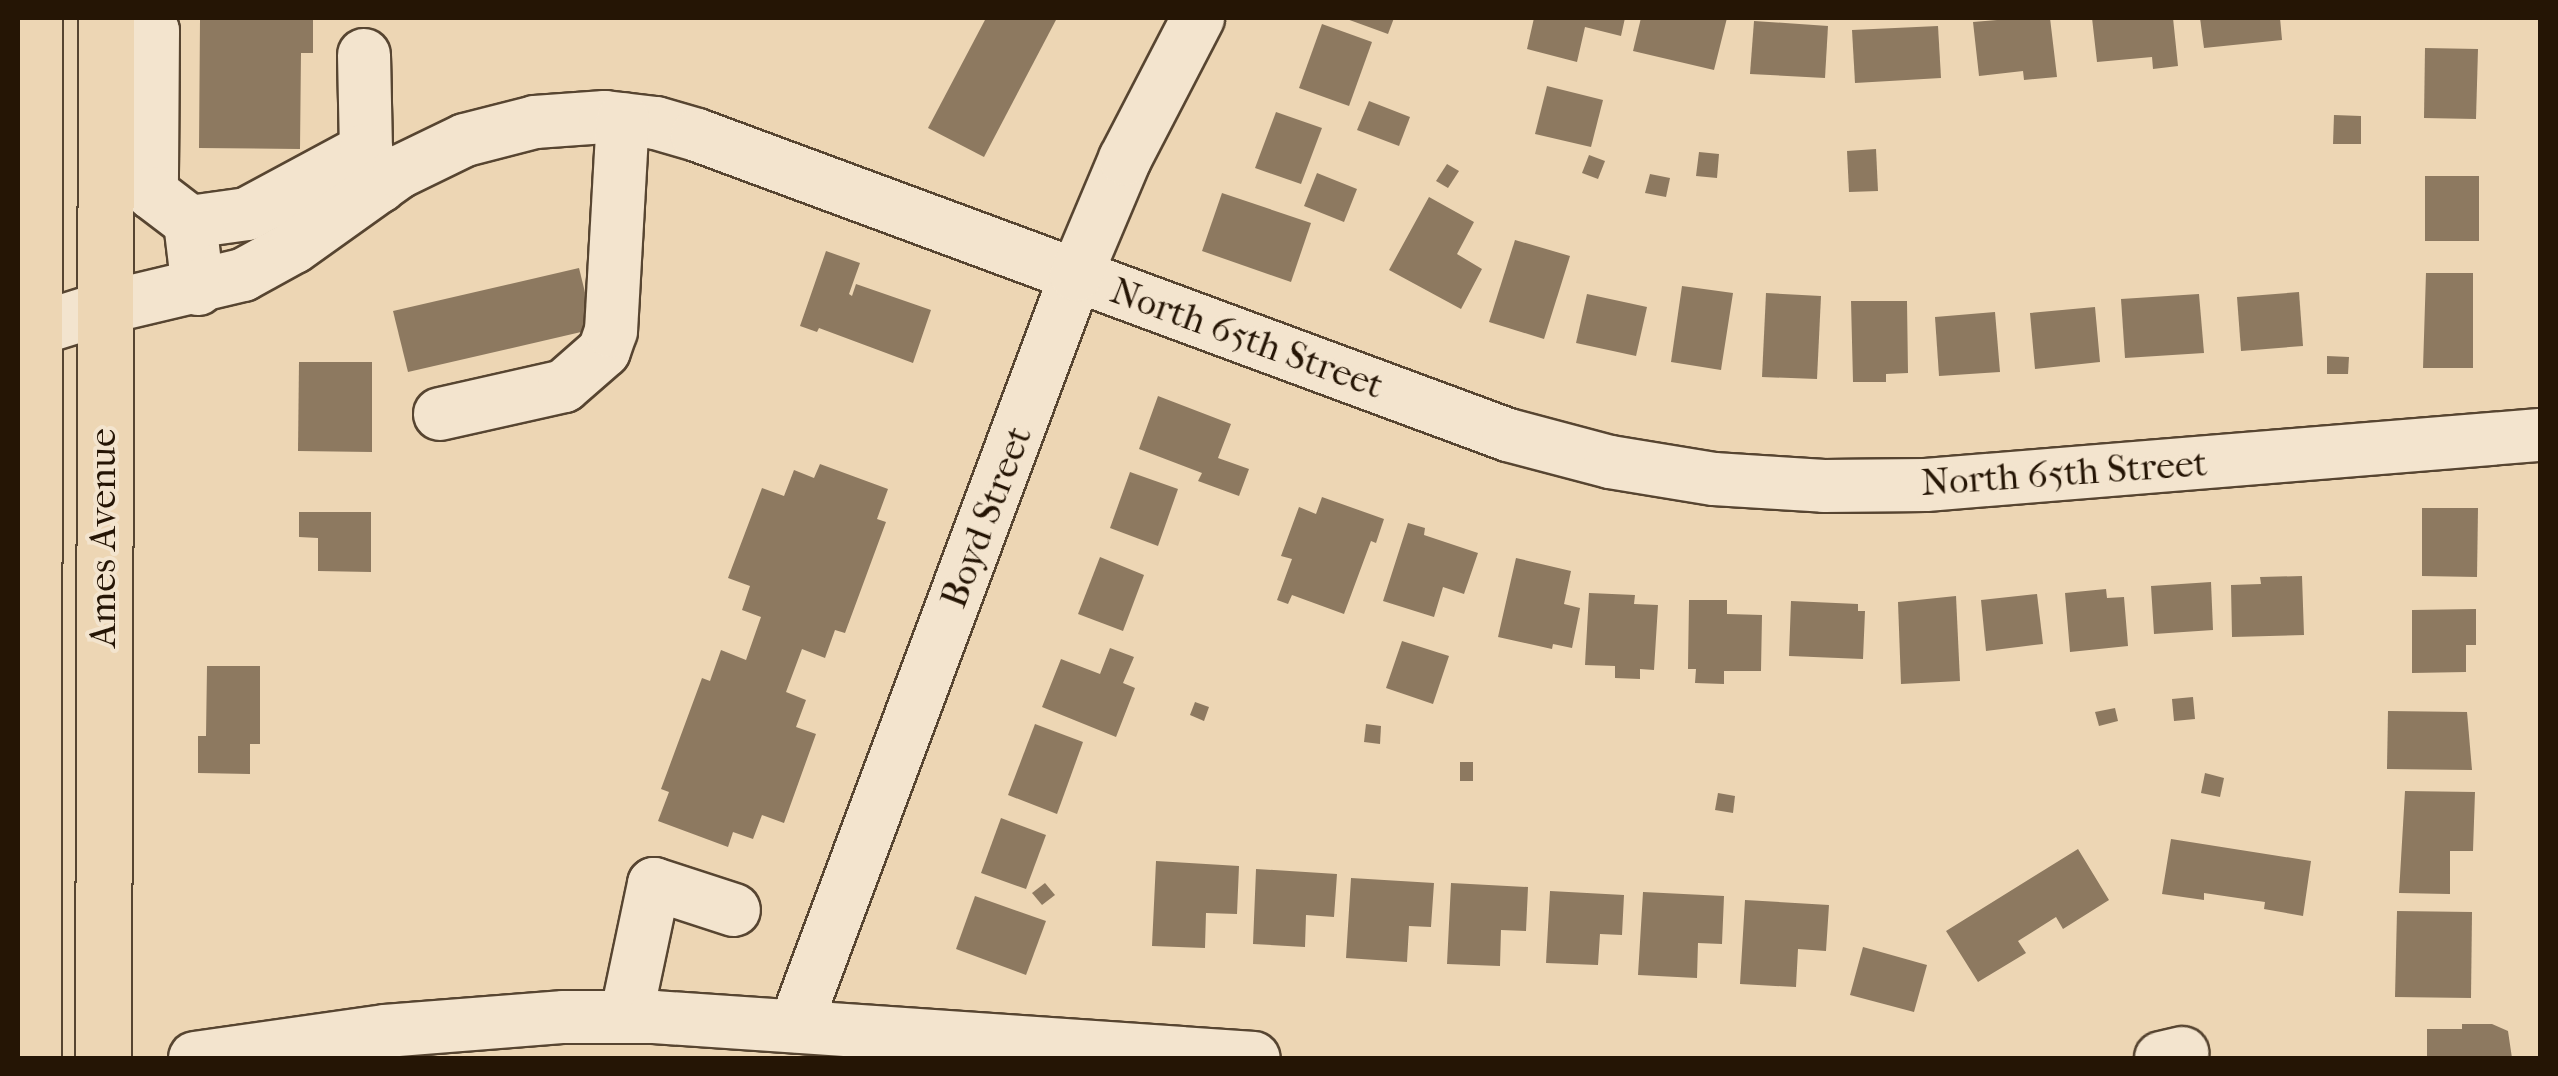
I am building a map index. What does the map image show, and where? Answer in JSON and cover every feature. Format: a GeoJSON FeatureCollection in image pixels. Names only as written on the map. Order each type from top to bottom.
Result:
{"type":"FeatureCollection","features":[{"type":"Feature","properties":{"kind":"main road","name":"Ames Avenue"},"geometry":{"type":"LineString","coordinates":[[33,1058],[25,333],[34,18]]}},
{"type":"Feature","properties":{"kind":"main road","name":"Ames Avenue"},"geometry":{"type":"LineString","coordinates":[[103,1058],[104,308],[129,159],[106,24]]}},
{"type":"Feature","properties":{"kind":"street","name":"Boyd Street"},"geometry":{"type":"LineString","coordinates":[[795,1026],[1076,276],[1125,160],[1198,18]]}},
{"type":"Feature","properties":{"kind":"street"},"geometry":{"type":"LineString","coordinates":[[129,159],[152,193],[190,222],[247,214],[373,168],[364,55]]}},
{"type":"Feature","properties":{"kind":"street","name":"North 65th Street"},"geometry":{"type":"LineString","coordinates":[[25,333],[104,308],[244,276],[294,247],[373,168],[433,154],[505,128],[552,121],[623,120],[697,135],[1508,434],[1610,462],[1714,479],[1824,486],[1926,485],[2540,434]]}},
{"type":"Feature","properties":{"kind":"street"},"geometry":{"type":"LineString","coordinates":[[440,414],[564,386],[604,351],[611,331],[623,120]]}},
{"type":"Feature","properties":{"kind":"street"},"geometry":{"type":"LineString","coordinates":[[190,222],[198,288]]}},
{"type":"Feature","properties":{"kind":"street"},"geometry":{"type":"LineString","coordinates":[[626,1018],[654,884],[734,910]]}},
{"type":"Feature","properties":{"kind":"street"},"geometry":{"type":"LineString","coordinates":[[195,1058],[384,1031],[564,1017],[795,1026],[1254,1058]]}},
{"type":"Feature","properties":{"kind":"building"},"geometry":{"type":"Polygon","coordinates":[[[200,18],[313,18],[313,53],[301,53],[300,149],[199,148],[200,18]]]}},
{"type":"Feature","properties":{"kind":"building"},"geometry":{"type":"Polygon","coordinates":[[[986,18],[1057,18],[984,157],[928,128],[986,18]]]}},
{"type":"Feature","properties":{"kind":"building"},"geometry":{"type":"Polygon","coordinates":[[[1344,18],[1394,18],[1388,34],[1344,18]]]}},
{"type":"Feature","properties":{"kind":"building"},"geometry":{"type":"Polygon","coordinates":[[[1534,18],[1625,18],[1621,36],[1585,27],[1577,62],[1527,49],[1534,18]]]}},
{"type":"Feature","properties":{"kind":"building"},"geometry":{"type":"Polygon","coordinates":[[[1641,18],[1727,18],[1714,70],[1633,51],[1641,18]]]}},
{"type":"Feature","properties":{"kind":"building"},"geometry":{"type":"Polygon","coordinates":[[[2050,18],[2057,77],[2024,80],[2023,71],[1979,76],[1973,22],[2050,18]]]}},
{"type":"Feature","properties":{"kind":"building"},"geometry":{"type":"Polygon","coordinates":[[[2092,18],[2173,18],[2178,66],[2153,69],[2152,57],[2097,62],[2092,18]]]}},
{"type":"Feature","properties":{"kind":"building"},"geometry":{"type":"Polygon","coordinates":[[[2200,18],[2280,18],[2282,40],[2204,48],[2200,18]]]}},
{"type":"Feature","properties":{"kind":"building"},"geometry":{"type":"Polygon","coordinates":[[[1754,21],[1828,26],[1825,78],[1750,74],[1754,21]]]}},
{"type":"Feature","properties":{"kind":"building"},"geometry":{"type":"Polygon","coordinates":[[[1322,24],[1372,42],[1349,106],[1299,88],[1322,24]]]}},
{"type":"Feature","properties":{"kind":"building"},"geometry":{"type":"Polygon","coordinates":[[[1938,26],[1941,78],[1855,83],[1852,30],[1938,26]]]}},
{"type":"Feature","properties":{"kind":"building"},"geometry":{"type":"Polygon","coordinates":[[[2425,48],[2478,49],[2476,119],[2424,118],[2425,48]]]}},
{"type":"Feature","properties":{"kind":"building"},"geometry":{"type":"Polygon","coordinates":[[[1547,86],[1603,100],[1591,147],[1535,134],[1547,86]]]}},
{"type":"Feature","properties":{"kind":"building"},"geometry":{"type":"Polygon","coordinates":[[[1369,101],[1410,117],[1399,146],[1357,130],[1369,101]]]}},
{"type":"Feature","properties":{"kind":"building"},"geometry":{"type":"Polygon","coordinates":[[[1276,112],[1322,128],[1301,184],[1255,168],[1276,112]]]}},
{"type":"Feature","properties":{"kind":"building"},"geometry":{"type":"Polygon","coordinates":[[[2334,115],[2361,116],[2361,144],[2333,144],[2334,115]]]}},
{"type":"Feature","properties":{"kind":"building"},"geometry":{"type":"Polygon","coordinates":[[[1876,149],[1878,191],[1849,192],[1847,151],[1876,149]]]}},
{"type":"Feature","properties":{"kind":"building"},"geometry":{"type":"Polygon","coordinates":[[[1699,152],[1719,154],[1717,178],[1696,176],[1699,152]]]}},
{"type":"Feature","properties":{"kind":"building"},"geometry":{"type":"Polygon","coordinates":[[[1589,155],[1605,161],[1598,179],[1582,173],[1589,155]]]}},
{"type":"Feature","properties":{"kind":"building"},"geometry":{"type":"Polygon","coordinates":[[[1447,164],[1459,171],[1448,188],[1436,181],[1447,164]]]}},
{"type":"Feature","properties":{"kind":"building"},"geometry":{"type":"Polygon","coordinates":[[[1317,173],[1357,189],[1344,222],[1304,206],[1317,173]]]}},
{"type":"Feature","properties":{"kind":"building"},"geometry":{"type":"Polygon","coordinates":[[[1650,174],[1670,178],[1666,197],[1645,193],[1650,174]]]}},
{"type":"Feature","properties":{"kind":"building"},"geometry":{"type":"Polygon","coordinates":[[[2425,176],[2479,176],[2479,241],[2425,241],[2425,176]]]}},
{"type":"Feature","properties":{"kind":"building"},"geometry":{"type":"Polygon","coordinates":[[[1222,193],[1311,223],[1291,282],[1202,251],[1222,193]]]}},
{"type":"Feature","properties":{"kind":"building"},"geometry":{"type":"Polygon","coordinates":[[[1429,197],[1474,222],[1457,254],[1482,269],[1461,309],[1389,270],[1429,197]]]}},
{"type":"Feature","properties":{"kind":"building"},"geometry":{"type":"Polygon","coordinates":[[[1515,240],[1570,256],[1544,339],[1489,322],[1515,240]]]}},
{"type":"Feature","properties":{"kind":"building"},"geometry":{"type":"Polygon","coordinates":[[[826,251],[860,263],[849,294],[852,296],[856,284],[931,310],[913,363],[819,328],[817,332],[800,326],[826,251]]]}},
{"type":"Feature","properties":{"kind":"building"},"geometry":{"type":"Polygon","coordinates":[[[579,268],[594,329],[408,372],[393,311],[579,268]]]}},
{"type":"Feature","properties":{"kind":"building"},"geometry":{"type":"Polygon","coordinates":[[[2426,273],[2473,273],[2473,368],[2423,368],[2426,273]]]}},
{"type":"Feature","properties":{"kind":"building"},"geometry":{"type":"Polygon","coordinates":[[[1682,286],[1733,293],[1721,370],[1671,362],[1682,286]]]}},
{"type":"Feature","properties":{"kind":"building"},"geometry":{"type":"Polygon","coordinates":[[[2299,292],[2303,346],[2241,351],[2237,297],[2299,292]]]}},
{"type":"Feature","properties":{"kind":"building"},"geometry":{"type":"Polygon","coordinates":[[[1766,293],[1821,296],[1817,379],[1762,377],[1766,293]]]}},
{"type":"Feature","properties":{"kind":"building"},"geometry":{"type":"Polygon","coordinates":[[[1587,294],[1647,307],[1636,356],[1576,343],[1587,294]]]}},
{"type":"Feature","properties":{"kind":"building"},"geometry":{"type":"Polygon","coordinates":[[[2199,294],[2204,353],[2125,358],[2121,299],[2199,294]]]}},
{"type":"Feature","properties":{"kind":"building"},"geometry":{"type":"Polygon","coordinates":[[[1851,301],[1907,301],[1908,373],[1886,374],[1886,382],[1853,382],[1851,301]]]}},
{"type":"Feature","properties":{"kind":"building"},"geometry":{"type":"Polygon","coordinates":[[[2095,307],[2100,362],[2035,369],[2030,313],[2095,307]]]}},
{"type":"Feature","properties":{"kind":"building"},"geometry":{"type":"Polygon","coordinates":[[[1995,312],[2000,372],[1939,376],[1935,317],[1995,312]]]}},
{"type":"Feature","properties":{"kind":"building"},"geometry":{"type":"Polygon","coordinates":[[[2327,356],[2349,357],[2348,374],[2327,374],[2327,356]]]}},
{"type":"Feature","properties":{"kind":"building"},"geometry":{"type":"Polygon","coordinates":[[[299,362],[372,362],[372,452],[298,451],[299,362]]]}},
{"type":"Feature","properties":{"kind":"building"},"geometry":{"type":"Polygon","coordinates":[[[1158,396],[1231,424],[1218,458],[1249,469],[1239,496],[1198,481],[1202,473],[1139,449],[1158,396]]]}},
{"type":"Feature","properties":{"kind":"building"},"geometry":{"type":"Polygon","coordinates":[[[820,464],[888,489],[877,519],[886,522],[845,633],[835,630],[825,658],[802,649],[786,692],[806,700],[796,727],[816,734],[784,823],[762,815],[753,839],[733,832],[728,847],[658,821],[669,792],[661,789],[702,678],[710,681],[721,650],[746,660],[761,617],[742,610],[750,586],[728,578],[762,488],[784,496],[794,470],[814,478],[820,464]]]}},
{"type":"Feature","properties":{"kind":"building"},"geometry":{"type":"Polygon","coordinates":[[[1130,472],[1178,489],[1158,546],[1110,528],[1130,472]]]}},
{"type":"Feature","properties":{"kind":"building"},"geometry":{"type":"Polygon","coordinates":[[[1322,497],[1384,519],[1376,543],[1371,541],[1344,614],[1292,595],[1288,604],[1277,600],[1292,559],[1281,556],[1299,507],[1316,514],[1322,497]]]}},
{"type":"Feature","properties":{"kind":"building"},"geometry":{"type":"Polygon","coordinates":[[[2422,508],[2478,508],[2477,577],[2422,576],[2422,508]]]}},
{"type":"Feature","properties":{"kind":"building"},"geometry":{"type":"Polygon","coordinates":[[[299,512],[371,512],[371,572],[318,571],[318,538],[299,537],[299,512]]]}},
{"type":"Feature","properties":{"kind":"building"},"geometry":{"type":"Polygon","coordinates":[[[1408,523],[1425,528],[1424,535],[1478,553],[1464,594],[1443,587],[1434,617],[1383,601],[1408,523]]]}},
{"type":"Feature","properties":{"kind":"building"},"geometry":{"type":"Polygon","coordinates":[[[1100,557],[1144,575],[1123,631],[1078,614],[1100,557]]]}},
{"type":"Feature","properties":{"kind":"building"},"geometry":{"type":"Polygon","coordinates":[[[1516,558],[1571,571],[1564,604],[1580,608],[1572,648],[1553,644],[1552,649],[1498,637],[1516,558]]]}},
{"type":"Feature","properties":{"kind":"building"},"geometry":{"type":"Polygon","coordinates":[[[2302,576],[2304,635],[2232,637],[2231,585],[2261,584],[2260,577],[2302,576]]]}},
{"type":"Feature","properties":{"kind":"building"},"geometry":{"type":"Polygon","coordinates":[[[2211,582],[2213,630],[2154,634],[2151,586],[2211,582]]]}},
{"type":"Feature","properties":{"kind":"building"},"geometry":{"type":"Polygon","coordinates":[[[2106,589],[2107,598],[2124,597],[2128,646],[2070,652],[2065,593],[2106,589]]]}},
{"type":"Feature","properties":{"kind":"building"},"geometry":{"type":"Polygon","coordinates":[[[1589,593],[1635,595],[1634,604],[1658,605],[1654,670],[1640,669],[1640,679],[1615,678],[1615,666],[1585,665],[1589,593]]]}},
{"type":"Feature","properties":{"kind":"building"},"geometry":{"type":"Polygon","coordinates":[[[2037,594],[2043,644],[1986,651],[1981,600],[2037,594]]]}},
{"type":"Feature","properties":{"kind":"building"},"geometry":{"type":"Polygon","coordinates":[[[1956,596],[1960,681],[1901,684],[1898,602],[1956,596]]]}},
{"type":"Feature","properties":{"kind":"building"},"geometry":{"type":"Polygon","coordinates":[[[1689,600],[1727,600],[1727,614],[1762,615],[1761,671],[1724,671],[1724,684],[1695,683],[1696,669],[1688,669],[1689,600]]]}},
{"type":"Feature","properties":{"kind":"building"},"geometry":{"type":"Polygon","coordinates":[[[1791,601],[1858,604],[1858,611],[1865,611],[1863,659],[1789,656],[1791,601]]]}},
{"type":"Feature","properties":{"kind":"building"},"geometry":{"type":"Polygon","coordinates":[[[2476,609],[2476,645],[2466,645],[2466,672],[2412,673],[2412,610],[2476,609]]]}},
{"type":"Feature","properties":{"kind":"building"},"geometry":{"type":"Polygon","coordinates":[[[1402,641],[1449,656],[1433,704],[1386,688],[1402,641]]]}},
{"type":"Feature","properties":{"kind":"building"},"geometry":{"type":"Polygon","coordinates":[[[1110,648],[1134,657],[1123,683],[1135,688],[1116,737],[1042,707],[1061,659],[1100,674],[1110,648]]]}},
{"type":"Feature","properties":{"kind":"building"},"geometry":{"type":"Polygon","coordinates":[[[207,666],[260,666],[260,744],[250,744],[250,774],[198,773],[198,736],[206,736],[207,666]]]}},
{"type":"Feature","properties":{"kind":"building"},"geometry":{"type":"Polygon","coordinates":[[[2193,697],[2195,719],[2174,721],[2172,699],[2193,697]]]}},
{"type":"Feature","properties":{"kind":"building"},"geometry":{"type":"Polygon","coordinates":[[[1195,702],[1209,707],[1204,721],[1190,715],[1195,702]]]}},
{"type":"Feature","properties":{"kind":"building"},"geometry":{"type":"Polygon","coordinates":[[[2115,708],[2118,721],[2099,726],[2095,712],[2115,708]]]}},
{"type":"Feature","properties":{"kind":"building"},"geometry":{"type":"Polygon","coordinates":[[[2388,711],[2467,712],[2472,770],[2387,769],[2388,711]]]}},
{"type":"Feature","properties":{"kind":"building"},"geometry":{"type":"Polygon","coordinates":[[[1035,724],[1083,742],[1057,814],[1008,795],[1035,724]]]}},
{"type":"Feature","properties":{"kind":"building"},"geometry":{"type":"Polygon","coordinates":[[[1366,724],[1381,726],[1380,744],[1364,742],[1366,724]]]}},
{"type":"Feature","properties":{"kind":"building"},"geometry":{"type":"Polygon","coordinates":[[[1460,762],[1473,762],[1473,781],[1460,781],[1460,762]]]}},
{"type":"Feature","properties":{"kind":"building"},"geometry":{"type":"Polygon","coordinates":[[[2205,773],[2224,778],[2220,797],[2201,793],[2205,773]]]}},
{"type":"Feature","properties":{"kind":"building"},"geometry":{"type":"Polygon","coordinates":[[[2405,791],[2475,792],[2473,851],[2450,851],[2450,894],[2399,893],[2405,791]]]}},
{"type":"Feature","properties":{"kind":"building"},"geometry":{"type":"Polygon","coordinates":[[[1718,793],[1735,796],[1733,813],[1715,810],[1718,793]]]}},
{"type":"Feature","properties":{"kind":"building"},"geometry":{"type":"Polygon","coordinates":[[[1001,818],[1046,835],[1026,889],[981,873],[1001,818]]]}},
{"type":"Feature","properties":{"kind":"building"},"geometry":{"type":"Polygon","coordinates":[[[2171,839],[2311,861],[2303,916],[2264,909],[2265,902],[2204,893],[2204,900],[2162,894],[2171,839]]]}},
{"type":"Feature","properties":{"kind":"building"},"geometry":{"type":"Polygon","coordinates":[[[2078,849],[2109,900],[2063,929],[2056,917],[2018,941],[2026,953],[1978,982],[1946,931],[2078,849]]]}},
{"type":"Feature","properties":{"kind":"building"},"geometry":{"type":"Polygon","coordinates":[[[1156,861],[1239,866],[1237,914],[1206,913],[1205,948],[1152,946],[1156,861]]]}},
{"type":"Feature","properties":{"kind":"building"},"geometry":{"type":"Polygon","coordinates":[[[1256,869],[1337,874],[1334,917],[1306,915],[1305,947],[1253,944],[1256,869]]]}},
{"type":"Feature","properties":{"kind":"building"},"geometry":{"type":"Polygon","coordinates":[[[1351,878],[1434,883],[1431,927],[1409,926],[1407,962],[1346,958],[1351,878]]]}},
{"type":"Feature","properties":{"kind":"building"},"geometry":{"type":"Polygon","coordinates":[[[1045,883],[1055,895],[1042,905],[1032,893],[1045,883]]]}},
{"type":"Feature","properties":{"kind":"building"},"geometry":{"type":"Polygon","coordinates":[[[1451,883],[1528,887],[1526,931],[1501,930],[1500,966],[1447,964],[1451,883]]]}},
{"type":"Feature","properties":{"kind":"building"},"geometry":{"type":"Polygon","coordinates":[[[1550,891],[1624,895],[1622,935],[1600,934],[1598,965],[1546,963],[1550,891]]]}},
{"type":"Feature","properties":{"kind":"building"},"geometry":{"type":"Polygon","coordinates":[[[1643,892],[1724,896],[1722,944],[1698,943],[1697,978],[1638,975],[1643,892]]]}},
{"type":"Feature","properties":{"kind":"building"},"geometry":{"type":"Polygon","coordinates":[[[975,896],[1046,921],[1026,975],[956,949],[975,896]]]}},
{"type":"Feature","properties":{"kind":"building"},"geometry":{"type":"Polygon","coordinates":[[[1745,900],[1829,905],[1826,951],[1798,949],[1796,987],[1740,984],[1745,900]]]}},
{"type":"Feature","properties":{"kind":"building"},"geometry":{"type":"Polygon","coordinates":[[[2397,911],[2472,912],[2471,998],[2395,997],[2397,911]]]}},
{"type":"Feature","properties":{"kind":"building"},"geometry":{"type":"Polygon","coordinates":[[[1863,947],[1927,965],[1914,1012],[1850,995],[1863,947]]]}},
{"type":"Feature","properties":{"kind":"building"},"geometry":{"type":"Polygon","coordinates":[[[2462,1024],[2492,1024],[2508,1031],[2512,1058],[2427,1058],[2427,1029],[2462,1029],[2462,1024]]]}}]}
